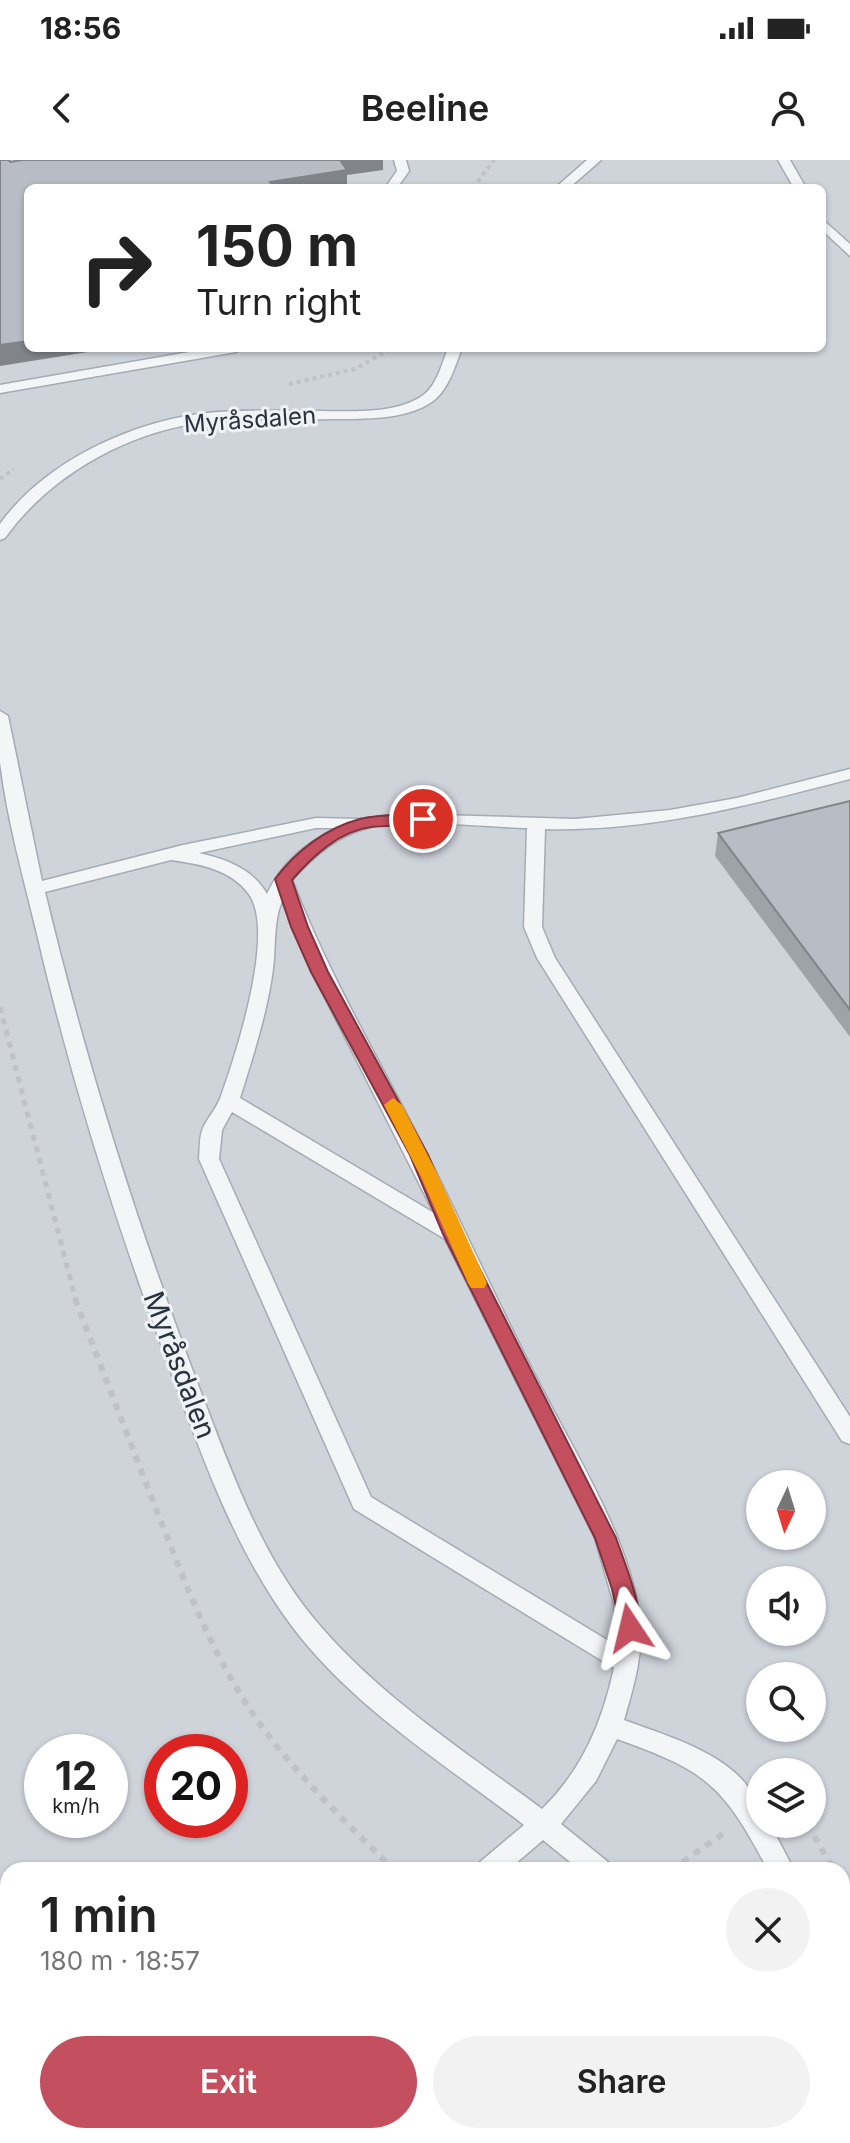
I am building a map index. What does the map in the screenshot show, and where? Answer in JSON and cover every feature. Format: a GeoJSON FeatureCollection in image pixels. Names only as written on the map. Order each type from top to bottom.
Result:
{"type":"FeatureCollection","features":[{"type":"Feature","properties":{"kind":"lane"},"geometry":{"type":"LineString","coordinates":[[394,184],[403,171],[400,160]]}},
{"type":"Feature","properties":{"kind":"lane"},"geometry":{"type":"LineString","coordinates":[[566,184],[595,160]]}},
{"type":"Feature","properties":{"kind":"lane"},"geometry":{"type":"LineString","coordinates":[[784,160],[798,184]]}},
{"type":"Feature","properties":{"kind":"lane"},"geometry":{"type":"LineString","coordinates":[[826,227],[850,252]]}},
{"type":"Feature","properties":{"kind":"lane"},"geometry":{"type":"LineString","coordinates":[[0,389],[213,352]]}},
{"type":"Feature","properties":{"kind":"lane","name":"Myråsdalen"},"geometry":{"type":"LineString","coordinates":[[0,535],[41,489],[70,468],[116,444],[194,419],[337,415],[406,407],[426,400],[437,391],[453,352]]}},
{"type":"Feature","properties":{"kind":"lane","name":"Myråsdalen"},"geometry":{"type":"LineString","coordinates":[[0,716],[33,889],[81,1071],[128,1228],[249,1540],[325,1649],[377,1697],[545,1824],[590,1862]]}},
{"type":"Feature","properties":{"kind":"lane"},"geometry":{"type":"LineString","coordinates":[[33,889],[171,854],[316,823],[444,819],[613,822],[737,803],[850,774]]}},
{"type":"Feature","properties":{"kind":"lane"},"geometry":{"type":"LineString","coordinates":[[536,822],[533,927],[546,958],[850,1435]]}},
{"type":"Feature","properties":{"kind":"lane"},"geometry":{"type":"LineString","coordinates":[[363,823],[305,854],[283,879],[268,912],[264,968],[251,1034],[229,1101],[212,1130],[209,1159],[362,1503],[627,1664]]}},
{"type":"Feature","properties":{"kind":"lane"},"geometry":{"type":"LineString","coordinates":[[171,854],[201,859],[233,870],[255,889],[268,912]]}},
{"type":"Feature","properties":{"kind":"lane"},"geometry":{"type":"LineString","coordinates":[[283,879],[299,927],[320,972],[417,1151],[453,1234],[606,1538],[623,1589],[630,1628],[627,1664],[612,1726],[584,1782],[545,1824],[499,1862]]}},
{"type":"Feature","properties":{"kind":"lane"},"geometry":{"type":"LineString","coordinates":[[229,1101],[453,1234]]}},
{"type":"Feature","properties":{"kind":"lane"},"geometry":{"type":"LineString","coordinates":[[612,1726],[683,1753],[717,1773],[746,1808]]}},
{"type":"Feature","properties":{"kind":"lane"},"geometry":{"type":"LineString","coordinates":[[764,1838],[777,1862]]}},
{"type":"Feature","properties":{"kind":"path"},"geometry":{"type":"LineString","coordinates":[[476,184],[494,160]]}},
{"type":"Feature","properties":{"kind":"path"},"geometry":{"type":"LineString","coordinates":[[0,1007],[75,1299],[191,1598],[215,1651],[244,1700],[325,1801],[386,1862]]}},
{"type":"Feature","properties":{"kind":"path"},"geometry":{"type":"LineString","coordinates":[[683,1862],[746,1819]]}},
{"type":"Feature","properties":{"kind":"path"},"geometry":{"type":"LineString","coordinates":[[815,1838],[829,1862]]}},
{"type":"Feature","properties":{"kind":"shaded area"},"geometry":{"type":"Polygon","coordinates":[[[0,160],[850,160],[850,1862],[0,1862],[0,160]]]}},
{"type":"Feature","properties":{"kind":"building"},"geometry":{"type":"Polygon","coordinates":[[[0,160],[340,160],[347,170],[270,182],[272,184],[24,184],[24,342],[0,345],[0,160]]]}},
{"type":"Feature","properties":{"kind":"building"},"geometry":{"type":"Polygon","coordinates":[[[850,801],[850,1010],[718,833],[850,801]]]}},
{"type":"Feature","properties":{"kind":"slow traffic"},"geometry":{"type":"LineString","coordinates":[[393,1105],[430,1177],[477,1283]]}},
{"type":"Feature","properties":{"kind":"route"},"geometry":{"type":"LineString","coordinates":[[423,819],[363,823],[305,854],[283,879],[299,927],[320,972],[419,1155],[453,1234],[606,1538],[623,1589],[630,1628]]}}]}
